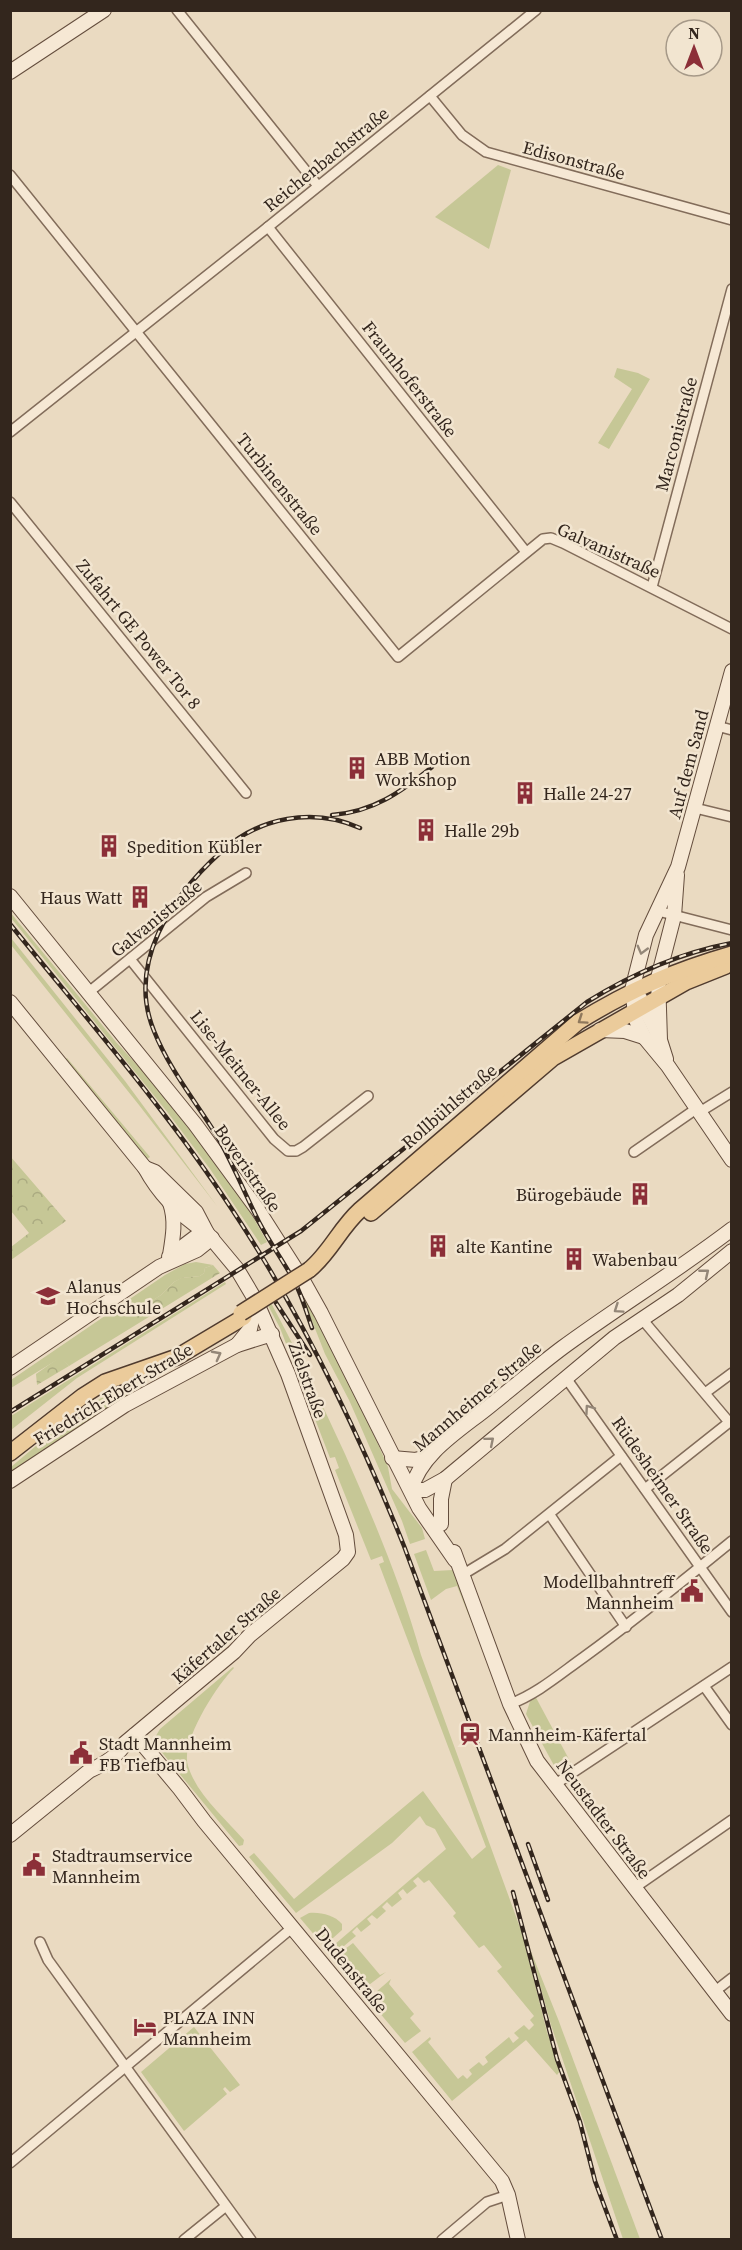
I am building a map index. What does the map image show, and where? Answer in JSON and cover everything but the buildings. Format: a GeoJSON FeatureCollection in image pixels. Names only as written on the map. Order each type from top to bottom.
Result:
{"type":"FeatureCollection","features":[{"type":"Feature","properties":{"kind":"main road"},"geometry":{"type":"LineString","coordinates":[[10,72],[104,10]]}},
{"type":"Feature","properties":{"kind":"main road","name":"Auf dem Sand"},"geometry":{"type":"LineString","coordinates":[[639,1008],[638,987],[646,934],[678,867],[732,671]]}},
{"type":"Feature","properties":{"kind":"main road","name":"Auf dem Sand"},"geometry":{"type":"LineString","coordinates":[[660,1040],[658,978],[674,916],[678,867]]}},
{"type":"Feature","properties":{"kind":"main road","name":"Boveristraße"},"geometry":{"type":"LineString","coordinates":[[10,896],[195,1124],[258,1210],[321,1313],[392,1458],[411,1490]]}},
{"type":"Feature","properties":{"kind":"main road","name":"Rollbühlstraße"},"geometry":{"type":"LineString","coordinates":[[311,1272],[348,1221],[578,1022],[658,978],[732,954]]}},
{"type":"Feature","properties":{"kind":"main road"},"geometry":{"type":"LineString","coordinates":[[664,957],[688,967]]}},
{"type":"Feature","properties":{"kind":"main road","name":"Rollbühlstraße"},"geometry":{"type":"LineString","coordinates":[[311,1272],[324,1264],[345,1235],[552,1058],[639,1008],[711,971],[732,964]]}},
{"type":"Feature","properties":{"kind":"main road","name":"Zielstraße"},"geometry":{"type":"LineString","coordinates":[[10,1002],[145,1168],[153,1183],[187,1219],[210,1236]]}},
{"type":"Feature","properties":{"kind":"main road"},"geometry":{"type":"LineString","coordinates":[[639,1008],[644,1037],[668,1066],[732,1160]]}},
{"type":"Feature","properties":{"kind":"main road"},"geometry":{"type":"LineString","coordinates":[[639,1008],[660,1040],[668,1066]]}},
{"type":"Feature","properties":{"kind":"main road"},"geometry":{"type":"LineString","coordinates":[[600,1030],[625,1031],[644,1037]]}},
{"type":"Feature","properties":{"kind":"main road","name":"Zielstraße"},"geometry":{"type":"LineString","coordinates":[[145,1168],[155,1172],[196,1212],[210,1236],[237,1269],[256,1301],[270,1331],[346,1535],[348,1552]]}},
{"type":"Feature","properties":{"kind":"main road"},"geometry":{"type":"LineString","coordinates":[[169,1201],[173,1213],[174,1230],[170,1255]]}},
{"type":"Feature","properties":{"kind":"main road","name":"Mannheimer Straße"},"geometry":{"type":"LineString","coordinates":[[411,1490],[415,1477],[429,1456],[562,1348],[732,1230]]}},
{"type":"Feature","properties":{"kind":"main road"},"geometry":{"type":"LineString","coordinates":[[159,1267],[170,1255],[197,1236],[210,1236]]}},
{"type":"Feature","properties":{"kind":"main road"},"geometry":{"type":"LineString","coordinates":[[10,1368],[159,1267],[196,1250],[210,1236]]}},
{"type":"Feature","properties":{"kind":"main road"},"geometry":{"type":"LineString","coordinates":[[411,1490],[425,1490],[445,1479],[614,1338],[678,1295],[732,1251]]}},
{"type":"Feature","properties":{"kind":"main road"},"geometry":{"type":"LineString","coordinates":[[245,1319],[311,1272]]}},
{"type":"Feature","properties":{"kind":"main road"},"geometry":{"type":"LineString","coordinates":[[667,1276],[669,1291],[678,1295]]}},
{"type":"Feature","properties":{"kind":"main road"},"geometry":{"type":"LineString","coordinates":[[646,1316],[656,1301],[656,1294],[649,1288]]}},
{"type":"Feature","properties":{"kind":"main road","name":"Friedrich-Ebert-Straße"},"geometry":{"type":"LineString","coordinates":[[237,1345],[245,1319],[256,1301]]}},
{"type":"Feature","properties":{"kind":"main road","name":"Friedrich-Ebert-Straße"},"geometry":{"type":"LineString","coordinates":[[245,1319],[270,1331]]}},
{"type":"Feature","properties":{"kind":"main road","name":"Friedrich-Ebert-Straße"},"geometry":{"type":"LineString","coordinates":[[10,1442],[83,1386],[165,1357],[245,1319]]}},
{"type":"Feature","properties":{"kind":"main road","name":"Friedrich-Ebert-Straße"},"geometry":{"type":"LineString","coordinates":[[10,1453],[105,1382],[177,1358],[245,1319]]}},
{"type":"Feature","properties":{"kind":"main road","name":"Friedrich-Ebert-Straße"},"geometry":{"type":"LineString","coordinates":[[10,1480],[125,1405],[237,1345],[270,1331]]}},
{"type":"Feature","properties":{"kind":"main road"},"geometry":{"type":"LineString","coordinates":[[392,1458],[416,1460],[429,1456],[430,1474],[445,1479]]}},
{"type":"Feature","properties":{"kind":"main road"},"geometry":{"type":"LineString","coordinates":[[441,1524],[441,1499],[445,1479]]}},
{"type":"Feature","properties":{"kind":"main road","name":"Neustadter Straße"},"geometry":{"type":"LineString","coordinates":[[411,1490],[426,1503],[441,1524],[454,1550],[455,1560]]}},
{"type":"Feature","properties":{"kind":"main road","name":"Neustadter Straße"},"geometry":{"type":"LineString","coordinates":[[411,1490],[419,1508],[455,1560],[462,1575],[510,1704],[537,1761],[732,2014]]}},
{"type":"Feature","properties":{"kind":"main road","name":"Käfertaler Straße"},"geometry":{"type":"LineString","coordinates":[[10,1835],[89,1771],[99,1758],[114,1746],[130,1739],[343,1559],[348,1552]]}},
{"type":"Feature","properties":{"kind":"main road","name":"Dudenstraße"},"geometry":{"type":"LineString","coordinates":[[130,1739],[180,1789],[502,2181],[508,2195],[518,2240]]}},
{"type":"Feature","properties":{"kind":"street"},"geometry":{"type":"LineString","coordinates":[[177,10],[318,186]]}},
{"type":"Feature","properties":{"kind":"street","name":"Reichenbachstraße"},"geometry":{"type":"LineString","coordinates":[[136,333],[536,10]]}},
{"type":"Feature","properties":{"kind":"street","name":"Edisonstraße"},"geometry":{"type":"LineString","coordinates":[[430,96],[462,135],[486,152],[732,220]]}},
{"type":"Feature","properties":{"kind":"street","name":"Turbinenstraße"},"geometry":{"type":"LineString","coordinates":[[10,175],[398,657]]}},
{"type":"Feature","properties":{"kind":"street","name":"Fraunhoferstraße"},"geometry":{"type":"LineString","coordinates":[[268,227],[526,552]]}},
{"type":"Feature","properties":{"kind":"street","name":"Marconistraße"},"geometry":{"type":"LineString","coordinates":[[651,587],[732,289]]}},
{"type":"Feature","properties":{"kind":"street"},"geometry":{"type":"LineString","coordinates":[[10,432],[136,333]]}},
{"type":"Feature","properties":{"kind":"street","name":"Zufahrt GE Power Tor 8"},"geometry":{"type":"LineString","coordinates":[[10,502],[244,790]]}},
{"type":"Feature","properties":{"kind":"street","name":"Galvanistraße"},"geometry":{"type":"LineString","coordinates":[[398,657],[526,552],[543,539],[551,538],[732,628]]}},
{"type":"Feature","properties":{"kind":"street"},"geometry":{"type":"LineString","coordinates":[[717,726],[732,730]]}},
{"type":"Feature","properties":{"kind":"street"},"geometry":{"type":"LineString","coordinates":[[695,808],[732,817]]}},
{"type":"Feature","properties":{"kind":"street","name":"Galvanistraße"},"geometry":{"type":"LineString","coordinates":[[89,992],[206,897],[246,873]]}},
{"type":"Feature","properties":{"kind":"street"},"geometry":{"type":"LineString","coordinates":[[658,911],[732,930]]}},
{"type":"Feature","properties":{"kind":"street","name":"Lise-Meitner-Allee"},"geometry":{"type":"LineString","coordinates":[[130,959],[274,1139],[288,1151],[303,1147],[368,1096]]}},
{"type":"Feature","properties":{"kind":"street"},"geometry":{"type":"LineString","coordinates":[[634,1152],[697,1111],[732,1092]]}},
{"type":"Feature","properties":{"kind":"street"},"geometry":{"type":"LineString","coordinates":[[645,1489],[730,1421],[705,1393],[646,1316]]}},
{"type":"Feature","properties":{"kind":"street"},"geometry":{"type":"LineString","coordinates":[[705,1393],[732,1373]]}},
{"type":"Feature","properties":{"kind":"street","name":"Rüdesheimer Straße"},"geometry":{"type":"LineString","coordinates":[[566,1378],[732,1612]]}},
{"type":"Feature","properties":{"kind":"street"},"geometry":{"type":"LineString","coordinates":[[462,1575],[505,1549],[621,1456]]}},
{"type":"Feature","properties":{"kind":"street"},"geometry":{"type":"LineString","coordinates":[[550,1515],[626,1627]]}},
{"type":"Feature","properties":{"kind":"street"},"geometry":{"type":"LineString","coordinates":[[510,1704],[533,1692],[626,1627],[732,1541]]}},
{"type":"Feature","properties":{"kind":"street"},"geometry":{"type":"LineString","coordinates":[[554,1785],[732,1667]]}},
{"type":"Feature","properties":{"kind":"street"},"geometry":{"type":"LineString","coordinates":[[704,1686],[732,1725]]}},
{"type":"Feature","properties":{"kind":"street"},"geometry":{"type":"LineString","coordinates":[[634,1888],[732,1820]]}},
{"type":"Feature","properties":{"kind":"street"},"geometry":{"type":"LineString","coordinates":[[10,2163],[293,1927]]}},
{"type":"Feature","properties":{"kind":"street"},"geometry":{"type":"LineString","coordinates":[[40,1942],[48,1960],[251,2240]]}},
{"type":"Feature","properties":{"kind":"street"},"geometry":{"type":"LineString","coordinates":[[714,1992],[732,1978]]}},
{"type":"Feature","properties":{"kind":"street"},"geometry":{"type":"LineString","coordinates":[[442,2240],[487,2202],[508,2195]]}},
{"type":"Feature","properties":{"kind":"street"},"geometry":{"type":"LineString","coordinates":[[184,2240],[226,2206]]}},
{"type":"Feature","properties":{"kind":"green space"},"geometry":{"type":"Polygon","coordinates":[[[498,165],[511,170],[489,249],[435,217],[498,165]]]}},
{"type":"Feature","properties":{"kind":"green space"},"geometry":{"type":"Polygon","coordinates":[[[617,368],[638,373],[650,379],[609,449],[598,443],[632,389],[614,377],[617,368]]]}},
{"type":"Feature","properties":{"kind":"green space"},"geometry":{"type":"Polygon","coordinates":[[[10,912],[116,1042],[160,1090],[182,1120],[184,1119],[238,1190],[267,1242],[261,1245],[210,1169],[168,1113],[11,918],[10,912]]]}},
{"type":"Feature","properties":{"kind":"green space"},"geometry":{"type":"Polygon","coordinates":[[[11,938],[125,1081],[217,1206],[11,945],[11,938]]]}},
{"type":"Feature","properties":{"kind":"green space"},"geometry":{"type":"Polygon","coordinates":[[[67,1058],[150,1157],[147,1159],[64,1060],[67,1058]]]}},
{"type":"Feature","properties":{"kind":"green space"},"geometry":{"type":"Polygon","coordinates":[[[10,1156],[66,1221],[11,1260],[11,1247],[29,1233],[11,1211],[10,1156]]]}},
{"type":"Feature","properties":{"kind":"green space"},"geometry":{"type":"Polygon","coordinates":[[[196,1262],[213,1265],[205,1268],[204,1273],[200,1276],[182,1278],[174,1282],[161,1295],[130,1315],[148,1313],[152,1315],[69,1366],[60,1358],[11,1388],[11,1380],[165,1275],[185,1264],[196,1262]]]}},
{"type":"Feature","properties":{"kind":"green space"},"geometry":{"type":"Polygon","coordinates":[[[213,1265],[220,1273],[152,1315],[148,1313],[136,1319],[130,1314],[161,1295],[174,1282],[181,1278],[200,1276],[204,1273],[205,1268],[213,1265]]]}},
{"type":"Feature","properties":{"kind":"green space"},"geometry":{"type":"Polygon","coordinates":[[[296,1280],[357,1396],[388,1467],[392,1489],[422,1528],[425,1539],[410,1544],[349,1400],[325,1354],[296,1280]]]}},
{"type":"Feature","properties":{"kind":"green space"},"geometry":{"type":"Polygon","coordinates":[[[225,1282],[226,1284],[77,1378],[11,1430],[11,1416],[225,1282]]]}},
{"type":"Feature","properties":{"kind":"green space"},"geometry":{"type":"Polygon","coordinates":[[[266,1294],[345,1454],[396,1578],[421,1655],[522,1933],[547,2032],[560,2071],[557,2075],[526,2040],[452,2101],[412,2052],[430,2037],[428,2042],[458,2079],[463,2075],[467,2079],[472,2074],[469,2070],[479,2062],[483,2066],[488,2062],[485,2057],[509,2037],[513,2043],[519,2038],[514,2033],[524,2025],[529,2030],[534,2025],[530,2020],[534,2016],[497,1971],[502,1967],[484,1945],[479,1948],[453,1916],[456,1913],[429,1880],[424,1883],[418,1877],[413,1881],[417,1886],[407,1894],[403,1889],[398,1893],[402,1899],[392,1907],[387,1902],[382,1907],[386,1911],[377,1919],[372,1915],[367,1919],[371,1924],[361,1932],[357,1927],[352,1932],[356,1936],[332,1956],[327,1951],[446,1849],[435,1829],[426,1825],[420,1816],[392,1843],[296,1913],[249,1857],[254,1853],[294,1899],[423,1791],[472,1859],[486,1847],[379,1564],[384,1562],[382,1556],[371,1560],[335,1470],[339,1468],[335,1457],[330,1458],[280,1328],[263,1296],[266,1294]]]}},
{"type":"Feature","properties":{"kind":"green space"},"geometry":{"type":"Polygon","coordinates":[[[60,1357],[69,1366],[37,1385],[36,1374],[60,1357]]]}},
{"type":"Feature","properties":{"kind":"green space"},"geometry":{"type":"Polygon","coordinates":[[[123,1383],[131,1396],[98,1414],[11,1474],[11,1467],[56,1429],[123,1383]]]}},
{"type":"Feature","properties":{"kind":"green space"},"geometry":{"type":"Polygon","coordinates":[[[426,1550],[434,1571],[453,1570],[479,1636],[477,1636],[457,1586],[446,1589],[431,1600],[414,1554],[426,1550]]]}},
{"type":"Feature","properties":{"kind":"green space"},"geometry":{"type":"Polygon","coordinates":[[[233,1667],[202,1714],[189,1743],[187,1756],[188,1766],[198,1787],[212,1806],[244,1840],[243,1845],[239,1846],[155,1744],[154,1739],[160,1729],[233,1667]]]}},
{"type":"Feature","properties":{"kind":"green space"},"geometry":{"type":"Polygon","coordinates":[[[533,1692],[571,1763],[557,1771],[526,1714],[533,1692]]]}},
{"type":"Feature","properties":{"kind":"green space"},"geometry":{"type":"Polygon","coordinates":[[[309,1913],[331,1916],[342,1924],[342,1930],[322,1944],[300,1918],[309,1913]]]}},
{"type":"Feature","properties":{"kind":"green space"},"geometry":{"type":"Polygon","coordinates":[[[353,1943],[380,1975],[386,1972],[361,1991],[333,1958],[353,1943]]]}},
{"type":"Feature","properties":{"kind":"green space"},"geometry":{"type":"Polygon","coordinates":[[[530,1949],[640,2239],[623,2239],[551,2025],[530,1949]]]}},
{"type":"Feature","properties":{"kind":"green space"},"geometry":{"type":"Polygon","coordinates":[[[391,1979],[389,1984],[414,2014],[410,2018],[421,2031],[405,2043],[368,1999],[391,1979]]]}},
{"type":"Feature","properties":{"kind":"green space"},"geometry":{"type":"Polygon","coordinates":[[[194,2027],[240,2085],[230,2092],[225,2087],[223,2089],[227,2094],[184,2131],[141,2072],[194,2027]]]}},
{"type":"Feature","properties":{"kind":"railway"},"geometry":{"type":"LineString","coordinates":[[332,815],[361,810],[386,799],[432,767]]}},
{"type":"Feature","properties":{"kind":"railway"},"geometry":{"type":"LineString","coordinates":[[312,1328],[295,1283],[259,1222],[223,1147],[160,1045],[147,1006],[146,981],[150,956],[171,910],[203,870],[236,840],[269,823],[305,817],[324,818],[360,828]]}},
{"type":"Feature","properties":{"kind":"railway"},"geometry":{"type":"LineString","coordinates":[[10,924],[125,1065],[208,1174],[259,1251],[327,1374],[404,1546],[662,2240]]}},
{"type":"Feature","properties":{"kind":"railway"},"geometry":{"type":"LineString","coordinates":[[10,1412],[301,1231],[587,1002],[621,982],[656,966],[693,952],[732,943]]}},
{"type":"Feature","properties":{"kind":"railway"},"geometry":{"type":"LineString","coordinates":[[269,1292],[310,1355]]}},
{"type":"Feature","properties":{"kind":"railway"},"geometry":{"type":"LineString","coordinates":[[528,1844],[548,1900]]}},
{"type":"Feature","properties":{"kind":"railway"},"geometry":{"type":"LineString","coordinates":[[513,1892],[557,2059],[580,2122],[595,2181],[617,2240]]}},
{"type":"Feature","properties":{"kind":"place","name":"ABB Motion Workshop"},"geometry":{"type":"Point","coordinates":[357,768]}},
{"type":"Feature","properties":{"kind":"place","name":"Halle 24-27"},"geometry":{"type":"Point","coordinates":[525,793]}},
{"type":"Feature","properties":{"kind":"place","name":"Halle 29b"},"geometry":{"type":"Point","coordinates":[426,830]}},
{"type":"Feature","properties":{"kind":"place","name":"Spedition Kübler"},"geometry":{"type":"Point","coordinates":[109,846]}},
{"type":"Feature","properties":{"kind":"place","name":"Haus Watt"},"geometry":{"type":"Point","coordinates":[140,897]}},
{"type":"Feature","properties":{"kind":"place","name":"Bürogebäude"},"geometry":{"type":"Point","coordinates":[640,1194]}},
{"type":"Feature","properties":{"kind":"place","name":"alte Kantine"},"geometry":{"type":"Point","coordinates":[438,1246]}},
{"type":"Feature","properties":{"kind":"place","name":"Wabenbau"},"geometry":{"type":"Point","coordinates":[574,1259]}},
{"type":"Feature","properties":{"kind":"place","name":"Alanus Hochschule"},"geometry":{"type":"Point","coordinates":[48,1296]}},
{"type":"Feature","properties":{"kind":"place","name":"Modellbahntreff Mannheim"},"geometry":{"type":"Point","coordinates":[692,1591]}},
{"type":"Feature","properties":{"kind":"place","name":"Mannheim-Käfertal"},"geometry":{"type":"Point","coordinates":[470,1734]}},
{"type":"Feature","properties":{"kind":"place","name":"Stadt Mannheim FB Tiefbau"},"geometry":{"type":"Point","coordinates":[81,1753]}},
{"type":"Feature","properties":{"kind":"place","name":"Stadtraumservice Mannheim"},"geometry":{"type":"Point","coordinates":[34,1865]}},
{"type":"Feature","properties":{"kind":"place","name":"PLAZA INN Mannheim"},"geometry":{"type":"Point","coordinates":[145,2027]}}]}
